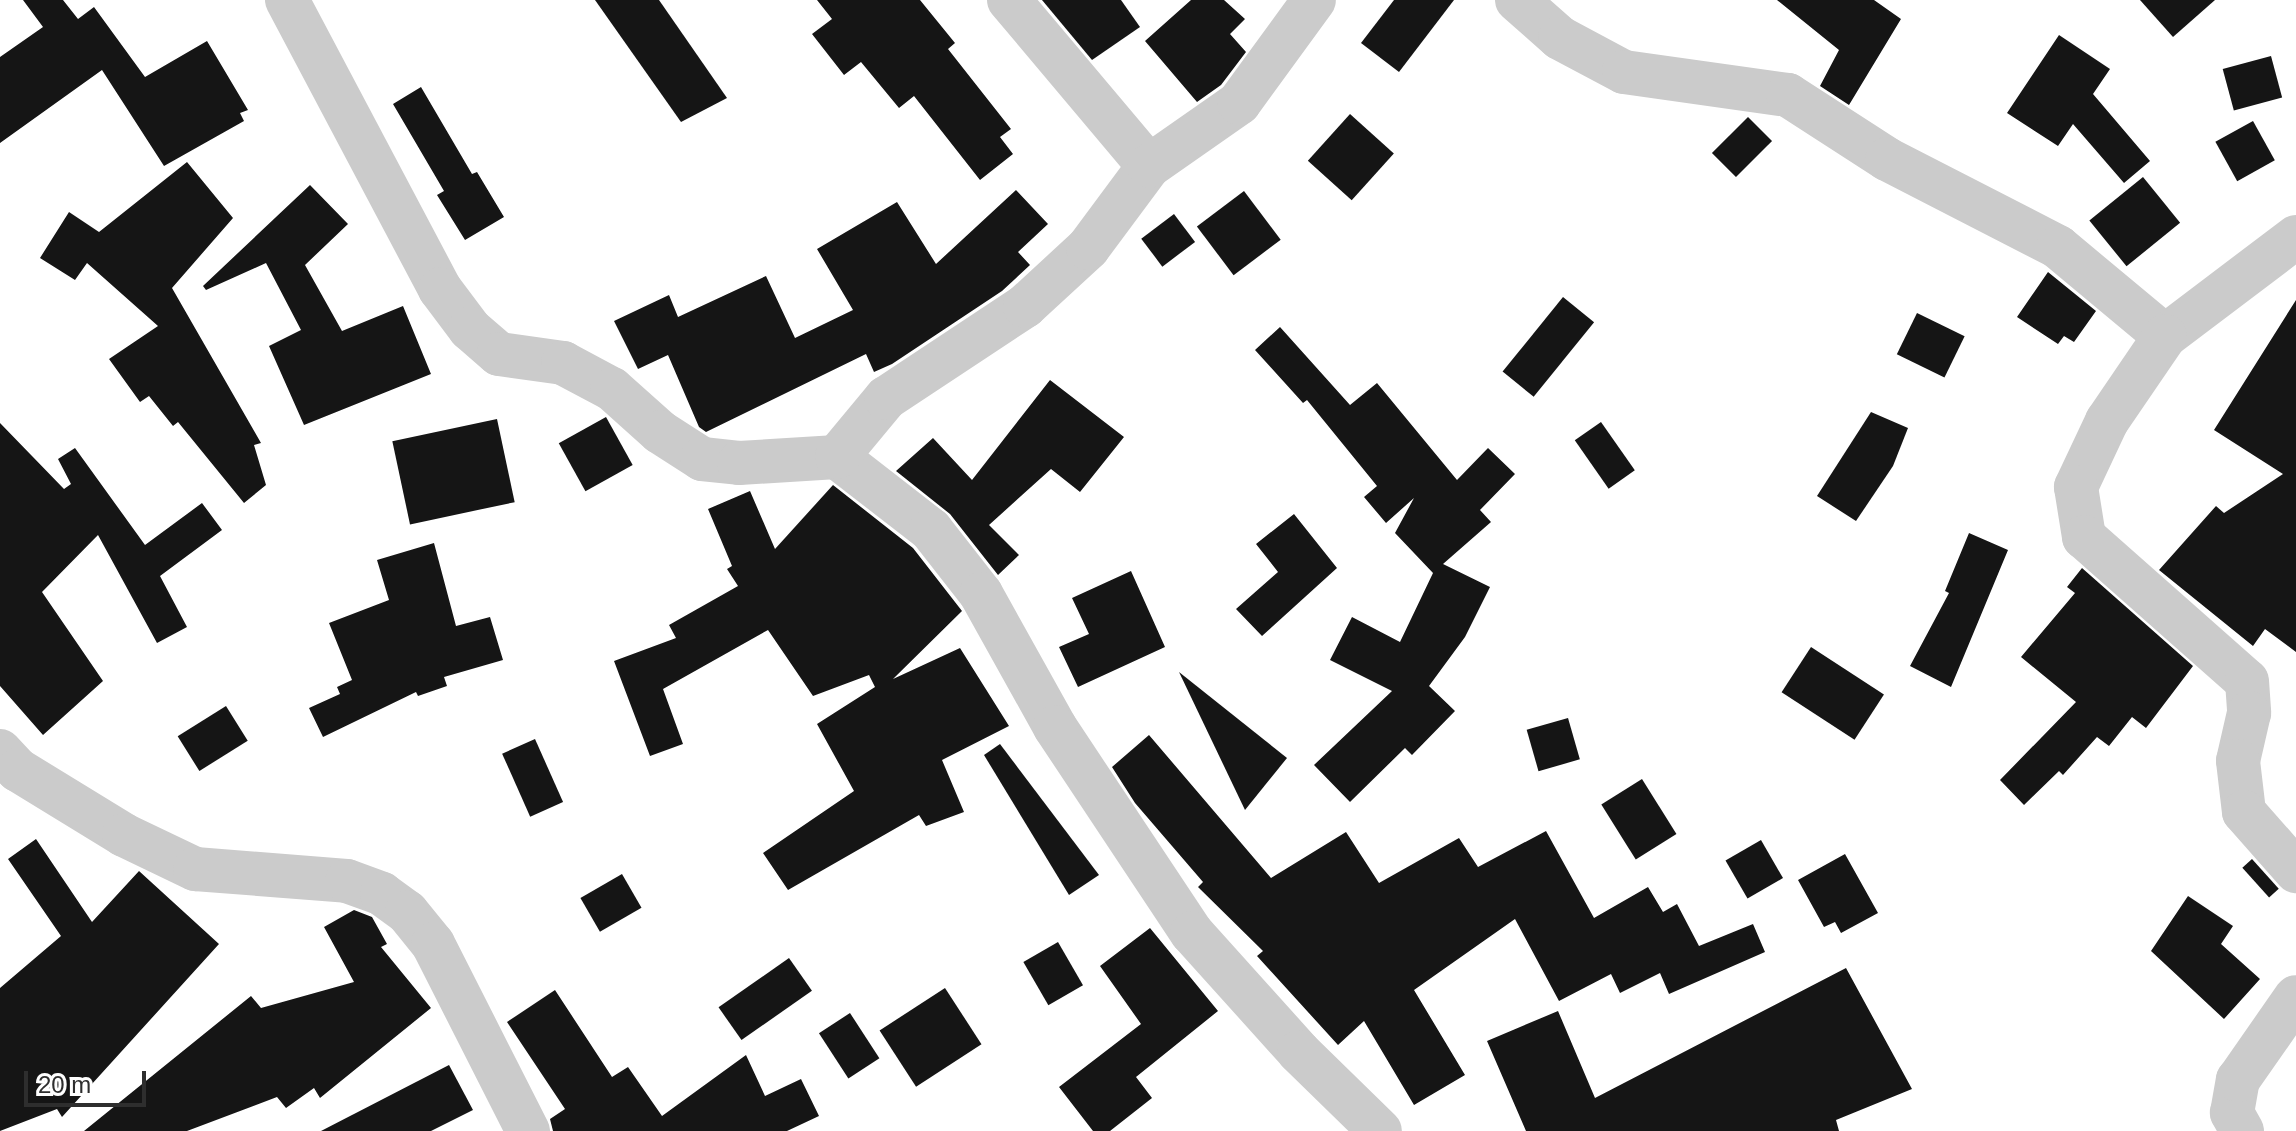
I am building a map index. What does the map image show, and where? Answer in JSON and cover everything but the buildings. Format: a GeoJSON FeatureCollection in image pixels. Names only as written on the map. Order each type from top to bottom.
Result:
{"type":"FeatureCollection","features":[{"type":"Feature","properties":{"kind":"street"},"geometry":{"type":"LineString","coordinates":[[287,0],[440,289],[470,329],[499,354],[563,363],[612,389],[660,432],[702,459],[739,463],[837,457],[931,530],[981,594],[1055,727],[1192,933],[1299,1052],[1380,1131]]}},
{"type":"Feature","properties":{"kind":"street"},"geometry":{"type":"LineString","coordinates":[[1009,0],[1149,166]]}},
{"type":"Feature","properties":{"kind":"street"},"geometry":{"type":"LineString","coordinates":[[837,457],[886,398],[1025,306],[1088,248],[1149,166],[1239,103],[1314,0]]}},
{"type":"Feature","properties":{"kind":"street"},"geometry":{"type":"LineString","coordinates":[[1517,0],[1560,38],[1624,72],[1788,95],[1887,159],[2058,247],[2165,336]]}},
{"type":"Feature","properties":{"kind":"street"},"geometry":{"type":"LineString","coordinates":[[2296,237],[2165,336],[2107,421],[2076,487],[2084,537],[2247,681],[2249,713],[2238,761],[2244,812],[2296,871]]}},
{"type":"Feature","properties":{"kind":"street"},"geometry":{"type":"LineString","coordinates":[[0,751],[18,770],[124,835],[195,869],[347,881],[382,894],[407,912],[433,944],[528,1131]]}},
{"type":"Feature","properties":{"kind":"street"},"geometry":{"type":"LineString","coordinates":[[2242,1131],[2232,1113],[2238,1080],[2296,997]]}}]}
